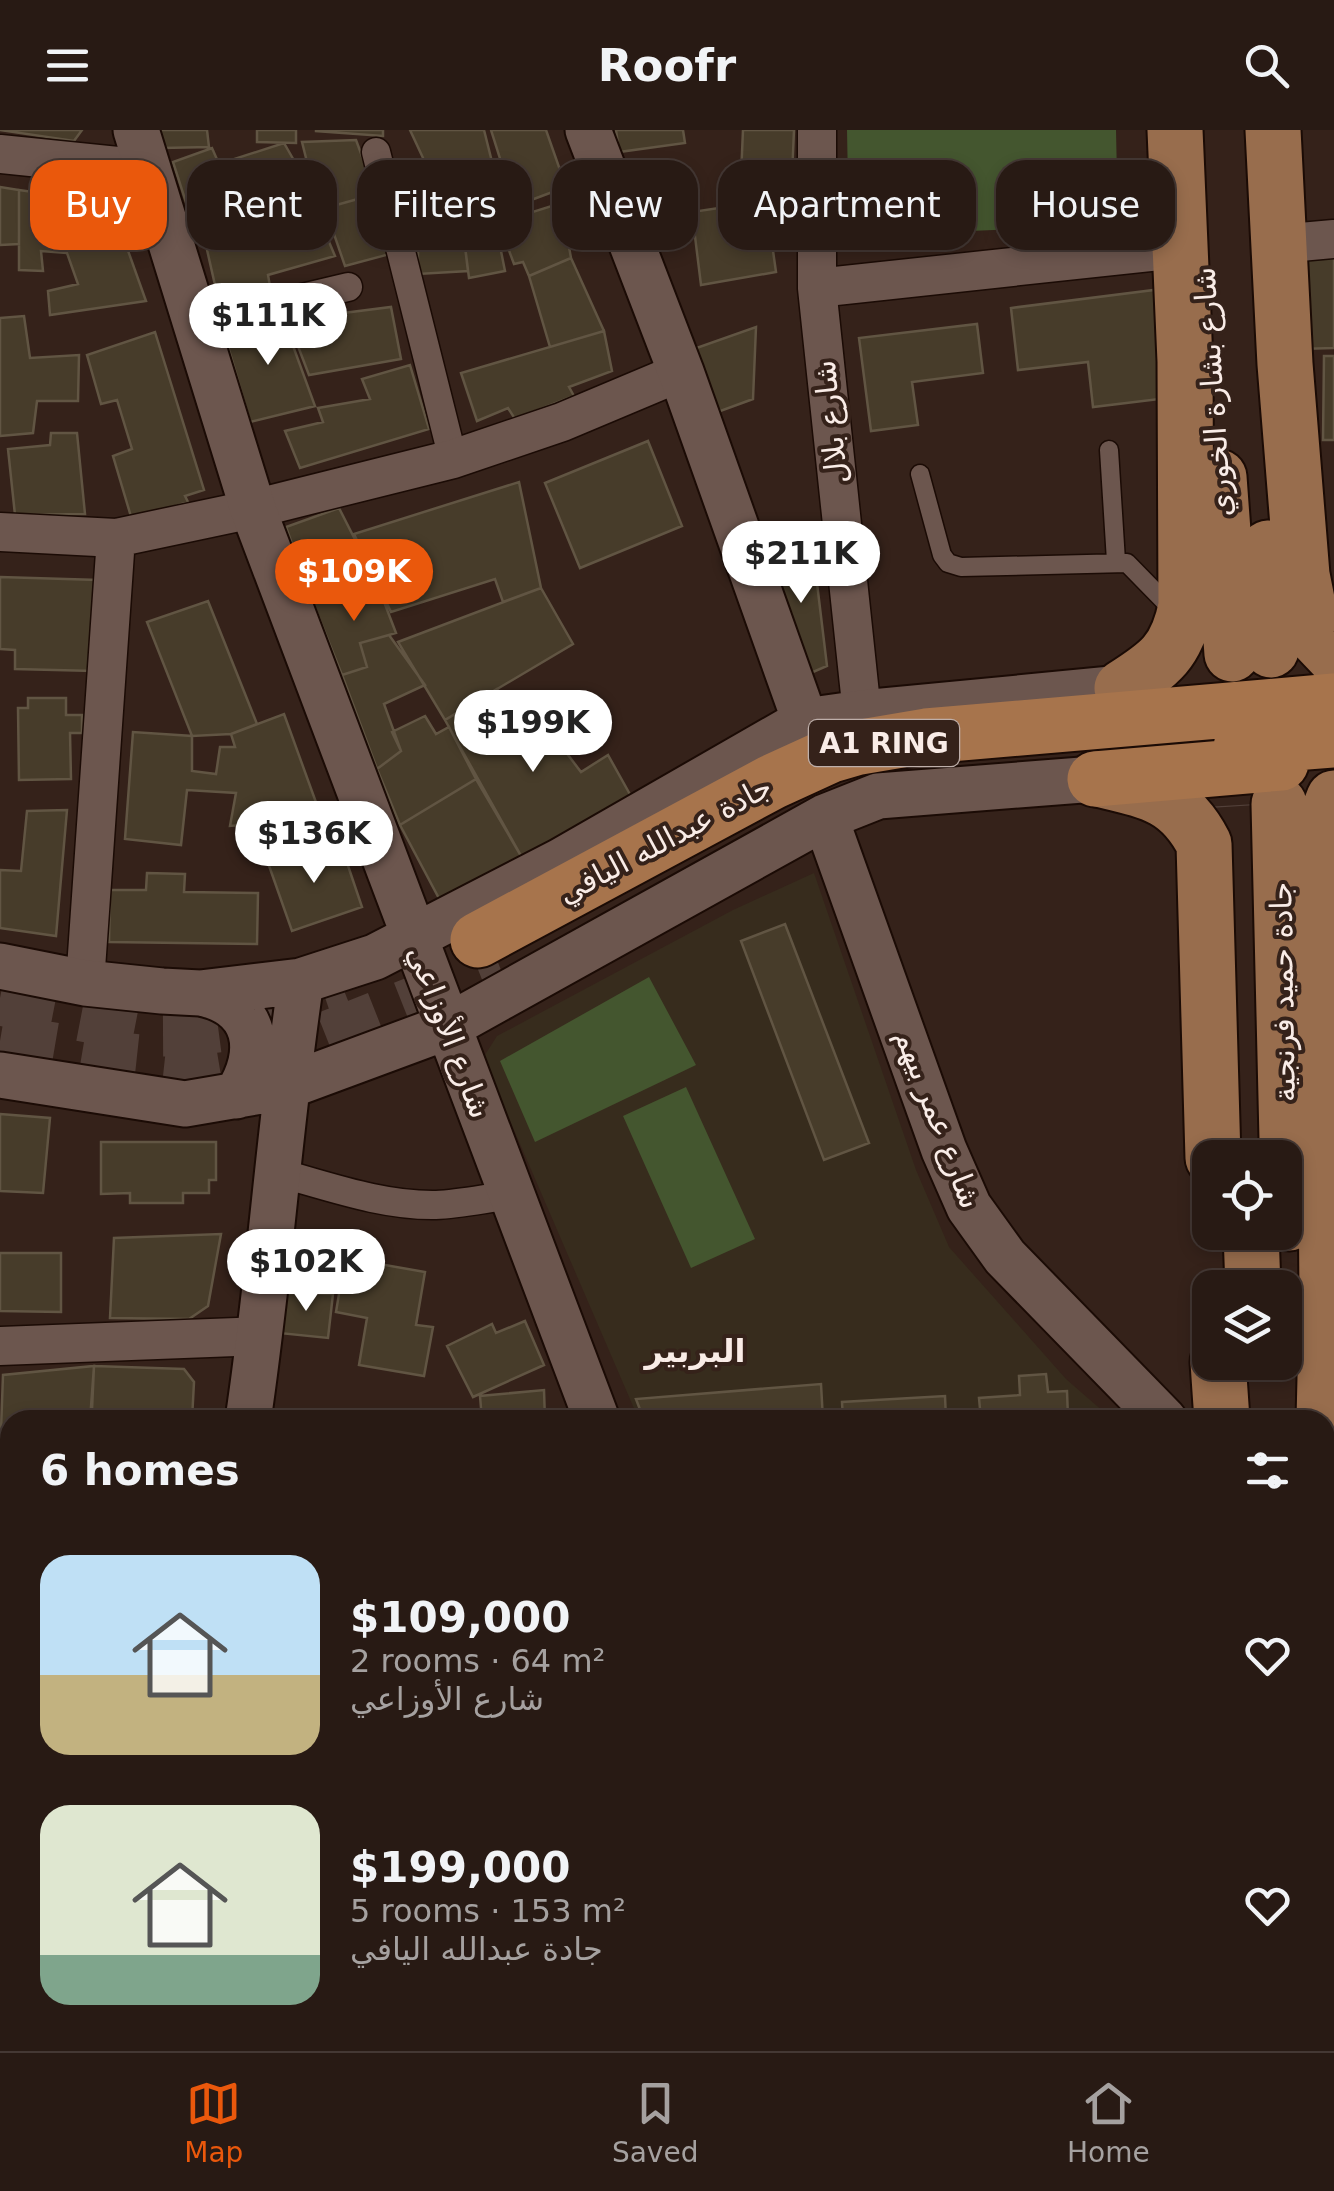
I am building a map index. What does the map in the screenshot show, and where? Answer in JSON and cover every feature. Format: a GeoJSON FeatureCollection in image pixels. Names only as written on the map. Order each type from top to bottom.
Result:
{"type":"FeatureCollection","features":[{"type":"Feature","properties":{"kind":"highway"},"geometry":{"type":"LineString","coordinates":[[1122,688],[1334,683]]}},
{"type":"Feature","properties":{"kind":"highway","name":"جادة عبدالله اليافي"},"geometry":{"type":"LineString","coordinates":[[488,953],[772,782],[832,755],[926,736],[1334,701]]}},
{"type":"Feature","properties":{"kind":"highway","name":"جادة عبدالله اليافي"},"geometry":{"type":"LineString","coordinates":[[488,953],[842,790],[873,780],[970,767],[1334,740]]}},
{"type":"Feature","properties":{"kind":"highway"},"geometry":{"type":"LineString","coordinates":[[1095,779],[1334,759]]}},
{"type":"Feature","properties":{"kind":"main road"},"geometry":{"type":"LineString","coordinates":[[1122,688],[1168,654],[1183,621],[1186,434],[1175,130]]}},
{"type":"Feature","properties":{"kind":"main road","name":"شارع بشارة الخوري"},"geometry":{"type":"LineString","coordinates":[[1194,130],[1252,652],[1257,130]]}},
{"type":"Feature","properties":{"kind":"main road"},"geometry":{"type":"LineString","coordinates":[[1273,130],[1302,575],[1314,635],[1334,656]]}},
{"type":"Feature","properties":{"kind":"main road"},"geometry":{"type":"LineString","coordinates":[[1095,779],[1152,792],[1168,800],[1194,824],[1204,844],[1212,1140]]}},
{"type":"Feature","properties":{"kind":"main road"},"geometry":{"type":"LineString","coordinates":[[1324,1410],[1327,1292],[1323,865],[1324,821],[1334,798]]}},
{"type":"Feature","properties":{"kind":"main road","name":"جادة حميد فرنجية"},"geometry":{"type":"LineString","coordinates":[[1251,1140],[1260,805],[1281,1140]]}},
{"type":"Feature","properties":{"kind":"main road","name":"جادة حميد فرنجية"},"geometry":{"type":"LineString","coordinates":[[1288,1250],[1294,1366],[1302,1410]]}},
{"type":"Feature","properties":{"kind":"main road"},"geometry":{"type":"LineString","coordinates":[[1219,1380],[1221,1410]]}},
{"type":"Feature","properties":{"kind":"main road"},"geometry":{"type":"LineString","coordinates":[[1254,1380],[1254,1410]]}},
{"type":"Feature","properties":{"kind":"street"},"geometry":{"type":"LineString","coordinates":[[588,130],[681,372],[805,721]]}},
{"type":"Feature","properties":{"kind":"street","name":"شارع بلال"},"geometry":{"type":"LineString","coordinates":[[817,130],[817,288],[862,712]]}},
{"type":"Feature","properties":{"kind":"street"},"geometry":{"type":"LineString","coordinates":[[0,154],[142,149]]}},
{"type":"Feature","properties":{"kind":"street","name":"شارع الأوزاعي"},"geometry":{"type":"LineString","coordinates":[[142,149],[253,510],[593,1410]]}},
{"type":"Feature","properties":{"kind":"street"},"geometry":{"type":"LineString","coordinates":[[376,152],[452,459]]}},
{"type":"Feature","properties":{"kind":"street"},"geometry":{"type":"LineString","coordinates":[[168,230],[187,225]]}},
{"type":"Feature","properties":{"kind":"street"},"geometry":{"type":"LineString","coordinates":[[1278,244],[1334,239]]}},
{"type":"Feature","properties":{"kind":"street"},"geometry":{"type":"LineString","coordinates":[[817,288],[1178,249]]}},
{"type":"Feature","properties":{"kind":"street"},"geometry":{"type":"LineString","coordinates":[[197,323],[348,287]]}},
{"type":"Feature","properties":{"kind":"street"},"geometry":{"type":"LineString","coordinates":[[0,532],[116,538],[253,510],[452,459],[562,422],[681,372]]}},
{"type":"Feature","properties":{"kind":"street"},"geometry":{"type":"LineString","coordinates":[[85,983],[116,538]]}},
{"type":"Feature","properties":{"kind":"street","name":"جادة عبدالله اليافي"},"geometry":{"type":"LineString","coordinates":[[0,1075],[185,1104],[285,1087],[447,1026],[488,953],[560,861],[805,721],[862,712],[1122,688]]}},
{"type":"Feature","properties":{"kind":"street","name":"جادة عبدالله اليافي"},"geometry":{"type":"LineString","coordinates":[[200,993],[301,981],[375,957],[412,938],[488,953],[878,796],[1095,779]]}},
{"type":"Feature","properties":{"kind":"street","name":"شارع عمر بيهم"},"geometry":{"type":"LineString","coordinates":[[825,816],[944,1150],[969,1207],[1005,1258],[1154,1410]]}},
{"type":"Feature","properties":{"kind":"street"},"geometry":{"type":"LineString","coordinates":[[0,966],[85,983],[200,993],[236,1005],[245,1016],[253,1050],[252,1066],[236,1096]]}},
{"type":"Feature","properties":{"kind":"street"},"geometry":{"type":"LineString","coordinates":[[250,1410],[261,1336],[285,1087],[301,981]]}},
{"type":"Feature","properties":{"kind":"street"},"geometry":{"type":"LineString","coordinates":[[276,1172],[418,1205],[512,1195]]}},
{"type":"Feature","properties":{"kind":"street"},"geometry":{"type":"LineString","coordinates":[[0,1346],[261,1336]]}},
{"type":"Feature","properties":{"kind":"lane"},"geometry":{"type":"LineString","coordinates":[[1109,450],[1116,560]]}},
{"type":"Feature","properties":{"kind":"lane"},"geometry":{"type":"LineString","coordinates":[[920,474],[942,555],[948,563],[961,567],[1116,560],[1137,571],[1183,621]]}},
{"type":"Feature","properties":{"kind":"shaded area"},"geometry":{"type":"Polygon","coordinates":[[[814,873],[916,1170],[949,1247],[1066,1379],[1102,1410],[635,1410],[483,1058],[497,1036],[733,910],[814,873]]]}},
{"type":"Feature","properties":{"kind":"green space"},"geometry":{"type":"Polygon","coordinates":[[[847,130],[1116,130],[1117,160],[996,160],[996,230],[976,231],[976,160],[848,160],[847,130]]]}},
{"type":"Feature","properties":{"kind":"green space"},"geometry":{"type":"Polygon","coordinates":[[[649,977],[696,1065],[535,1142],[500,1061],[649,977]]]}},
{"type":"Feature","properties":{"kind":"green space"},"geometry":{"type":"Polygon","coordinates":[[[686,1087],[755,1239],[691,1268],[623,1116],[686,1087]]]}},
{"type":"Feature","properties":{"kind":"building"},"geometry":{"type":"Polygon","coordinates":[[[0,130],[82,130],[74,141],[0,130]]]}},
{"type":"Feature","properties":{"kind":"building"},"geometry":{"type":"Polygon","coordinates":[[[160,130],[207,130],[209,147],[162,148],[160,130]]]}},
{"type":"Feature","properties":{"kind":"building"},"geometry":{"type":"Polygon","coordinates":[[[257,130],[296,130],[296,143],[257,142],[257,130]]]}},
{"type":"Feature","properties":{"kind":"building"},"geometry":{"type":"Polygon","coordinates":[[[383,130],[383,136],[316,131],[383,130]]]}},
{"type":"Feature","properties":{"kind":"building"},"geometry":{"type":"Polygon","coordinates":[[[410,130],[484,130],[492,160],[424,160],[410,130]]]}},
{"type":"Feature","properties":{"kind":"building"},"geometry":{"type":"Polygon","coordinates":[[[491,130],[546,130],[557,160],[552,160],[552,192],[532,200],[532,160],[500,160],[491,130]]]}},
{"type":"Feature","properties":{"kind":"building"},"geometry":{"type":"Polygon","coordinates":[[[616,130],[683,130],[685,143],[619,152],[616,130]]]}},
{"type":"Feature","properties":{"kind":"building"},"geometry":{"type":"Polygon","coordinates":[[[743,130],[794,130],[793,160],[742,160],[743,130]]]}},
{"type":"Feature","properties":{"kind":"building"},"geometry":{"type":"Polygon","coordinates":[[[356,140],[363,160],[357,160],[357,199],[337,205],[337,160],[306,160],[302,142],[356,140]]]}},
{"type":"Feature","properties":{"kind":"building"},"geometry":{"type":"Polygon","coordinates":[[[284,143],[294,160],[231,160],[284,143]]]}},
{"type":"Feature","properties":{"kind":"building"},"geometry":{"type":"Polygon","coordinates":[[[212,148],[217,160],[187,160],[187,206],[173,162],[212,148]]]}},
{"type":"Feature","properties":{"kind":"building"},"geometry":{"type":"Polygon","coordinates":[[[0,187],[19,190],[19,244],[0,245],[0,187]]]}},
{"type":"Feature","properties":{"kind":"building"},"geometry":{"type":"Polygon","coordinates":[[[19,190],[30,192],[30,250],[128,250],[146,301],[50,315],[48,291],[78,284],[67,253],[41,251],[43,271],[19,270],[19,190]]]}},
{"type":"Feature","properties":{"kind":"building"},"geometry":{"type":"Polygon","coordinates":[[[357,199],[357,250],[389,250],[390,254],[345,266],[337,243],[337,205],[357,199]]]}},
{"type":"Feature","properties":{"kind":"building"},"geometry":{"type":"Polygon","coordinates":[[[552,206],[552,250],[570,250],[571,258],[529,276],[523,262],[514,264],[509,250],[532,250],[532,212],[552,206]]]}},
{"type":"Feature","properties":{"kind":"building"},"geometry":{"type":"Polygon","coordinates":[[[718,208],[718,250],[773,250],[776,272],[701,285],[698,211],[718,208]]]}},
{"type":"Feature","properties":{"kind":"building"},"geometry":{"type":"Polygon","coordinates":[[[207,250],[332,250],[335,256],[268,275],[272,298],[220,307],[207,250]]]}},
{"type":"Feature","properties":{"kind":"building"},"geometry":{"type":"Polygon","coordinates":[[[418,250],[465,250],[468,271],[418,274],[418,250]]]}},
{"type":"Feature","properties":{"kind":"building"},"geometry":{"type":"Polygon","coordinates":[[[466,250],[501,250],[505,271],[469,278],[466,250]]]}},
{"type":"Feature","properties":{"kind":"building"},"geometry":{"type":"Polygon","coordinates":[[[1334,257],[1334,348],[1300,349],[1297,271],[1312,258],[1334,257]]]}},
{"type":"Feature","properties":{"kind":"building"},"geometry":{"type":"Polygon","coordinates":[[[571,258],[604,331],[550,347],[529,276],[571,258]]]}},
{"type":"Feature","properties":{"kind":"building"},"geometry":{"type":"Polygon","coordinates":[[[1154,290],[1168,398],[1093,407],[1088,362],[1018,370],[1011,308],[1154,290]]]}},
{"type":"Feature","properties":{"kind":"building"},"geometry":{"type":"Polygon","coordinates":[[[391,307],[401,359],[309,375],[288,320],[391,307]]]}},
{"type":"Feature","properties":{"kind":"building"},"geometry":{"type":"Polygon","coordinates":[[[281,313],[315,406],[250,422],[223,329],[281,313]]]}},
{"type":"Feature","properties":{"kind":"building"},"geometry":{"type":"Polygon","coordinates":[[[24,316],[30,358],[79,355],[78,401],[37,401],[33,433],[0,436],[0,318],[24,316]]]}},
{"type":"Feature","properties":{"kind":"building"},"geometry":{"type":"Polygon","coordinates":[[[977,324],[983,373],[912,382],[918,425],[871,431],[859,338],[977,324]]]}},
{"type":"Feature","properties":{"kind":"building"},"geometry":{"type":"Polygon","coordinates":[[[756,327],[753,399],[715,413],[688,351],[756,327]]]}},
{"type":"Feature","properties":{"kind":"building"},"geometry":{"type":"Polygon","coordinates":[[[604,331],[612,371],[569,387],[574,396],[515,419],[508,408],[477,421],[461,373],[604,331]]]}},
{"type":"Feature","properties":{"kind":"building"},"geometry":{"type":"Polygon","coordinates":[[[155,332],[204,490],[185,496],[188,502],[132,520],[113,456],[132,449],[117,400],[101,404],[87,355],[155,332]]]}},
{"type":"Feature","properties":{"kind":"building"},"geometry":{"type":"Polygon","coordinates":[[[1324,356],[1334,356],[1334,440],[1323,440],[1324,356]]]}},
{"type":"Feature","properties":{"kind":"building"},"geometry":{"type":"Polygon","coordinates":[[[410,365],[429,429],[300,468],[285,431],[323,422],[318,408],[370,399],[362,379],[410,365]]]}},
{"type":"Feature","properties":{"kind":"building"},"geometry":{"type":"Polygon","coordinates":[[[51,433],[77,433],[85,514],[15,515],[8,449],[50,445],[51,433]]]}},
{"type":"Feature","properties":{"kind":"building"},"geometry":{"type":"Polygon","coordinates":[[[648,441],[682,526],[580,568],[545,483],[648,441]]]}},
{"type":"Feature","properties":{"kind":"building"},"geometry":{"type":"Polygon","coordinates":[[[519,482],[541,588],[503,602],[495,579],[391,612],[354,534],[519,482]]]}},
{"type":"Feature","properties":{"kind":"building"},"geometry":{"type":"Polygon","coordinates":[[[339,508],[376,581],[313,603],[286,527],[339,508]]]}},
{"type":"Feature","properties":{"kind":"building"},"geometry":{"type":"Polygon","coordinates":[[[813,550],[827,666],[806,675],[764,562],[813,550]]]}},
{"type":"Feature","properties":{"kind":"building"},"geometry":{"type":"Polygon","coordinates":[[[0,577],[98,580],[94,671],[15,669],[15,650],[0,649],[0,577]]]}},
{"type":"Feature","properties":{"kind":"building"},"geometry":{"type":"Polygon","coordinates":[[[376,581],[396,633],[360,643],[367,667],[342,675],[313,603],[376,581]]]}},
{"type":"Feature","properties":{"kind":"building"},"geometry":{"type":"Polygon","coordinates":[[[541,588],[573,644],[445,720],[398,642],[541,588]]]}},
{"type":"Feature","properties":{"kind":"building"},"geometry":{"type":"Polygon","coordinates":[[[208,601],[257,724],[231,734],[192,736],[147,622],[208,601]]]}},
{"type":"Feature","properties":{"kind":"building"},"geometry":{"type":"Polygon","coordinates":[[[389,635],[425,685],[384,704],[401,751],[377,769],[342,675],[367,667],[360,643],[389,635]]]}},
{"type":"Feature","properties":{"kind":"building"},"geometry":{"type":"Polygon","coordinates":[[[497,689],[520,718],[533,709],[581,772],[608,755],[632,798],[524,861],[445,720],[497,689]]]}},
{"type":"Feature","properties":{"kind":"building"},"geometry":{"type":"Polygon","coordinates":[[[28,698],[66,698],[66,715],[82,715],[82,733],[70,733],[71,779],[19,780],[18,708],[28,708],[28,698]]]}},
{"type":"Feature","properties":{"kind":"building"},"geometry":{"type":"Polygon","coordinates":[[[284,714],[326,830],[270,837],[270,823],[230,826],[236,793],[187,790],[181,845],[125,839],[133,732],[192,736],[192,771],[216,774],[220,747],[235,747],[231,734],[284,714]]]}},
{"type":"Feature","properties":{"kind":"building"},"geometry":{"type":"Polygon","coordinates":[[[425,716],[436,734],[449,727],[476,779],[400,825],[377,769],[401,751],[392,732],[425,716]]]}},
{"type":"Feature","properties":{"kind":"building"},"geometry":{"type":"Polygon","coordinates":[[[476,779],[524,861],[442,904],[400,825],[476,779]]]}},
{"type":"Feature","properties":{"kind":"building"},"geometry":{"type":"Polygon","coordinates":[[[67,810],[56,936],[0,928],[0,870],[21,871],[27,811],[67,810]]]}},
{"type":"Feature","properties":{"kind":"building"},"geometry":{"type":"Polygon","coordinates":[[[341,845],[362,907],[292,931],[267,860],[309,846],[313,855],[341,845]]]}},
{"type":"Feature","properties":{"kind":"building"},"geometry":{"type":"Polygon","coordinates":[[[147,873],[185,874],[184,892],[258,893],[257,944],[109,942],[110,890],[146,890],[147,873]]]}},
{"type":"Feature","properties":{"kind":"building"},"geometry":{"type":"Polygon","coordinates":[[[785,924],[869,1143],[824,1160],[741,941],[785,924]]]}},
{"type":"Feature","properties":{"kind":"building"},"geometry":{"type":"Polygon","coordinates":[[[0,1114],[50,1118],[43,1193],[0,1191],[0,1114]]]}},
{"type":"Feature","properties":{"kind":"building"},"geometry":{"type":"Polygon","coordinates":[[[101,1142],[216,1142],[216,1180],[209,1180],[209,1193],[183,1193],[183,1203],[130,1203],[130,1193],[101,1194],[101,1142]]]}},
{"type":"Feature","properties":{"kind":"building"},"geometry":{"type":"Polygon","coordinates":[[[296,1232],[343,1241],[335,1285],[291,1279],[296,1232]]]}},
{"type":"Feature","properties":{"kind":"building"},"geometry":{"type":"Polygon","coordinates":[[[221,1234],[208,1306],[189,1319],[110,1318],[114,1238],[221,1234]]]}},
{"type":"Feature","properties":{"kind":"building"},"geometry":{"type":"Polygon","coordinates":[[[0,1253],[61,1253],[61,1312],[0,1311],[0,1253]]]}},
{"type":"Feature","properties":{"kind":"building"},"geometry":{"type":"Polygon","coordinates":[[[345,1258],[425,1272],[416,1325],[433,1327],[424,1376],[359,1365],[367,1318],[336,1312],[345,1258]]]}},
{"type":"Feature","properties":{"kind":"building"},"geometry":{"type":"Polygon","coordinates":[[[283,1293],[333,1294],[328,1338],[279,1333],[283,1293]]]}},
{"type":"Feature","properties":{"kind":"building"},"geometry":{"type":"Polygon","coordinates":[[[525,1321],[544,1365],[473,1397],[447,1346],[492,1324],[496,1333],[525,1321]]]}},
{"type":"Feature","properties":{"kind":"building"},"geometry":{"type":"Polygon","coordinates":[[[94,1366],[184,1369],[194,1382],[193,1410],[92,1410],[94,1366]]]}},
{"type":"Feature","properties":{"kind":"building"},"geometry":{"type":"Polygon","coordinates":[[[94,1366],[91,1410],[2,1410],[3,1375],[94,1366]]]}},
{"type":"Feature","properties":{"kind":"building"},"geometry":{"type":"Polygon","coordinates":[[[1046,1374],[1048,1392],[1067,1391],[1068,1410],[980,1410],[979,1398],[1020,1395],[1019,1376],[1046,1374]]]}},
{"type":"Feature","properties":{"kind":"building"},"geometry":{"type":"Polygon","coordinates":[[[821,1384],[822,1410],[640,1410],[636,1399],[821,1384]]]}},
{"type":"Feature","properties":{"kind":"building"},"geometry":{"type":"Polygon","coordinates":[[[544,1390],[545,1410],[481,1410],[480,1396],[544,1390]]]}},
{"type":"Feature","properties":{"kind":"building"},"geometry":{"type":"Polygon","coordinates":[[[945,1396],[946,1410],[842,1410],[842,1402],[945,1396]]]}},
{"type":"Feature","properties":{"kind":"tunnel"},"geometry":{"type":"LineString","coordinates":[[1236,722],[1241,806]]}},
{"type":"Feature","properties":{"kind":"tunnel"},"geometry":{"type":"LineString","coordinates":[[0,1041],[186,1067],[306,1047],[501,970]]}},
{"type":"Feature","properties":{"kind":"tunnel"},"geometry":{"type":"LineString","coordinates":[[0,998],[161,1029],[255,1019],[345,993]]}},
{"type":"Feature","properties":{"kind":"district","name":"البربير"},"geometry":{"type":"Point","coordinates":[695,1351]}}]}
